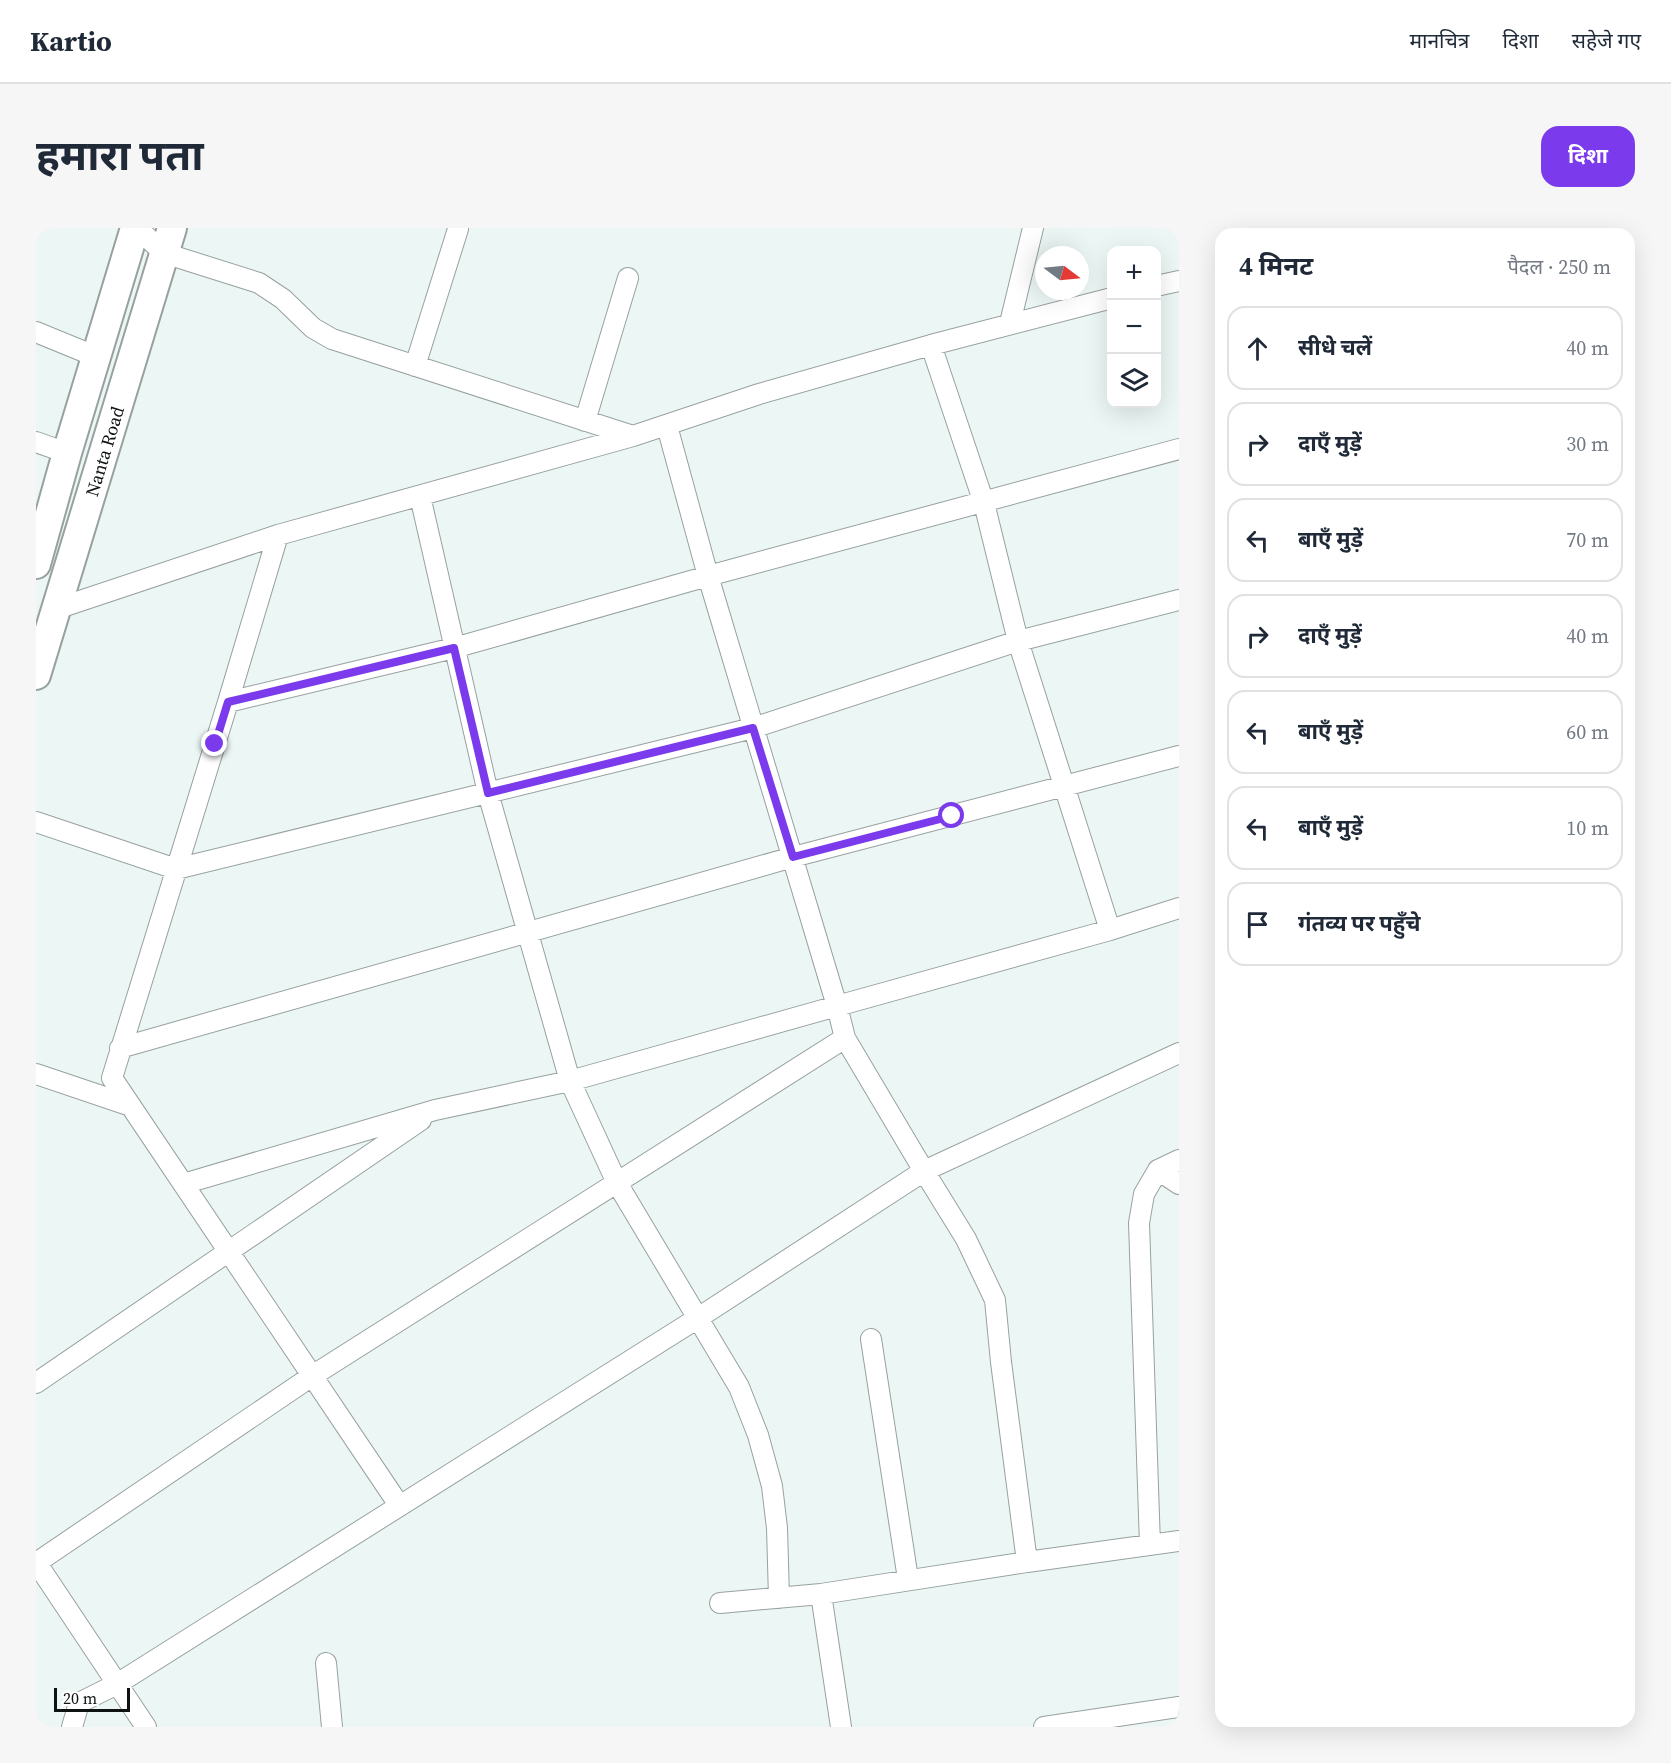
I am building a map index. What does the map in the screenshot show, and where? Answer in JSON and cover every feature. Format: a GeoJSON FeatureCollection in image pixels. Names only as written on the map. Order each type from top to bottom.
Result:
{"type":"FeatureCollection","features":[{"type":"Feature","properties":{"kind":"main road","name":"Nanta Road"},"geometry":{"type":"LineString","coordinates":[[38,548],[136,228]]}},
{"type":"Feature","properties":{"kind":"main road","name":"Nanta Road"},"geometry":{"type":"LineString","coordinates":[[36,675],[168,240]]}},
{"type":"Feature","properties":{"kind":"street"},"geometry":{"type":"LineString","coordinates":[[136,228],[168,240],[259,282],[283,299],[312,328],[332,339],[633,436]]}},
{"type":"Feature","properties":{"kind":"street"},"geometry":{"type":"LineString","coordinates":[[1010,323],[1033,228]]}},
{"type":"Feature","properties":{"kind":"street"},"geometry":{"type":"LineString","coordinates":[[416,366],[458,229]]}},
{"type":"Feature","properties":{"kind":"street"},"geometry":{"type":"LineString","coordinates":[[585,421],[628,278]]}},
{"type":"Feature","properties":{"kind":"street"},"geometry":{"type":"LineString","coordinates":[[1161,285],[1179,281]]}},
{"type":"Feature","properties":{"kind":"street"},"geometry":{"type":"LineString","coordinates":[[56,609],[278,535],[633,436],[759,394],[931,345],[1107,299]]}},
{"type":"Feature","properties":{"kind":"street"},"geometry":{"type":"LineString","coordinates":[[36,332],[97,357]]}},
{"type":"Feature","properties":{"kind":"street"},"geometry":{"type":"LineString","coordinates":[[931,345],[984,502],[1018,641],[1110,930]]}},
{"type":"Feature","properties":{"kind":"street"},"geometry":{"type":"LineString","coordinates":[[667,426],[708,576],[845,1038],[966,1239],[995,1300],[1000,1362],[1027,1562]]}},
{"type":"Feature","properties":{"kind":"street"},"geometry":{"type":"LineString","coordinates":[[36,442],[67,453]]}},
{"type":"Feature","properties":{"kind":"street"},"geometry":{"type":"LineString","coordinates":[[228,702],[454,648],[708,576],[1179,448]]}},
{"type":"Feature","properties":{"kind":"street"},"geometry":{"type":"LineString","coordinates":[[420,496],[488,793],[570,1081],[616,1183],[739,1387],[758,1435],[772,1486],[777,1528],[779,1598]]}},
{"type":"Feature","properties":{"kind":"street"},"geometry":{"type":"LineString","coordinates":[[278,535],[112,1078],[399,1505]]}},
{"type":"Feature","properties":{"kind":"street"},"geometry":{"type":"LineString","coordinates":[[36,822],[176,870],[753,728],[1018,641],[1179,600]]}},
{"type":"Feature","properties":{"kind":"street"},"geometry":{"type":"LineString","coordinates":[[120,1048],[793,857],[1179,756]]}},
{"type":"Feature","properties":{"kind":"street"},"geometry":{"type":"LineString","coordinates":[[183,1184],[435,1110],[570,1081],[1110,930],[1179,908]]}},
{"type":"Feature","properties":{"kind":"street"},"geometry":{"type":"LineString","coordinates":[[146,1727],[36,1562],[312,1376],[845,1038]]}},
{"type":"Feature","properties":{"kind":"street"},"geometry":{"type":"LineString","coordinates":[[72,1727],[79,1703],[117,1684],[698,1318],[924,1171],[1179,1053]]}},
{"type":"Feature","properties":{"kind":"street"},"geometry":{"type":"LineString","coordinates":[[36,1074],[130,1106]]}},
{"type":"Feature","properties":{"kind":"street"},"geometry":{"type":"LineString","coordinates":[[36,1383],[435,1110]]}},
{"type":"Feature","properties":{"kind":"street"},"geometry":{"type":"LineString","coordinates":[[1150,1545],[1139,1223],[1144,1194],[1158,1170],[1179,1160]]}},
{"type":"Feature","properties":{"kind":"street"},"geometry":{"type":"LineString","coordinates":[[1158,1170],[1179,1184]]}},
{"type":"Feature","properties":{"kind":"street"},"geometry":{"type":"LineString","coordinates":[[871,1340],[908,1579]]}},
{"type":"Feature","properties":{"kind":"street"},"geometry":{"type":"LineString","coordinates":[[720,1603],[821,1594],[908,1579],[1179,1541]]}},
{"type":"Feature","properties":{"kind":"street"},"geometry":{"type":"LineString","coordinates":[[821,1594],[841,1727]]}},
{"type":"Feature","properties":{"kind":"street"},"geometry":{"type":"LineString","coordinates":[[326,1663],[332,1727]]}},
{"type":"Feature","properties":{"kind":"street"},"geometry":{"type":"LineString","coordinates":[[1044,1727],[1145,1720],[1179,1707]]}},
{"type":"Feature","properties":{"kind":"route"},"geometry":{"type":"LineString","coordinates":[[215,744],[228,702],[454,648],[488,793],[753,728],[793,857],[952,816]]}}]}
